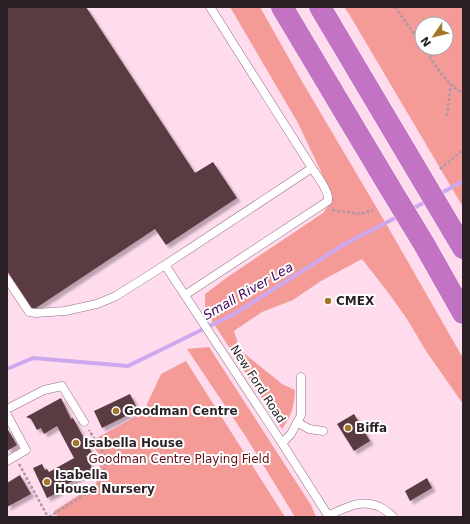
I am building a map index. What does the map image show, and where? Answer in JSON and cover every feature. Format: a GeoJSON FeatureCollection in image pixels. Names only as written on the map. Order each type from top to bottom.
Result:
{"type":"FeatureCollection","features":[{"type":"Feature","properties":{"kind":"highway"},"geometry":{"type":"LineString","coordinates":[[282,7],[463,312]]}},
{"type":"Feature","properties":{"kind":"highway"},"geometry":{"type":"LineString","coordinates":[[320,7],[432,175],[452,229],[463,248]]}},
{"type":"Feature","properties":{"kind":"lane"},"geometry":{"type":"LineString","coordinates":[[185,295],[328,201],[329,198],[325,188],[210,7]]}},
{"type":"Feature","properties":{"kind":"lane"},"geometry":{"type":"LineString","coordinates":[[7,279],[29,312],[65,311],[97,304],[116,296],[312,168]]}},
{"type":"Feature","properties":{"kind":"lane","name":"New Ford Road"},"geometry":{"type":"LineString","coordinates":[[165,265],[329,516]]}},
{"type":"Feature","properties":{"kind":"lane"},"geometry":{"type":"LineString","coordinates":[[282,443],[291,434],[301,415],[302,377]]}},
{"type":"Feature","properties":{"kind":"lane"},"geometry":{"type":"LineString","coordinates":[[7,408],[44,390],[62,386],[84,422]]}},
{"type":"Feature","properties":{"kind":"lane"},"geometry":{"type":"LineString","coordinates":[[7,415],[26,450],[7,462]]}},
{"type":"Feature","properties":{"kind":"lane"},"geometry":{"type":"LineString","coordinates":[[297,422],[310,429],[323,431]]}},
{"type":"Feature","properties":{"kind":"lane"},"geometry":{"type":"LineString","coordinates":[[329,516],[354,504],[363,503],[374,504],[393,517]]}},
{"type":"Feature","properties":{"kind":"path"},"geometry":{"type":"LineString","coordinates":[[395,7],[414,34]]}},
{"type":"Feature","properties":{"kind":"path"},"geometry":{"type":"LineString","coordinates":[[429,56],[441,74],[458,91],[463,93]]}},
{"type":"Feature","properties":{"kind":"path"},"geometry":{"type":"LineString","coordinates":[[447,116],[451,84]]}},
{"type":"Feature","properties":{"kind":"path"},"geometry":{"type":"LineString","coordinates":[[432,175],[463,150]]}},
{"type":"Feature","properties":{"kind":"path"},"geometry":{"type":"LineString","coordinates":[[329,210],[360,214],[373,210]]}},
{"type":"Feature","properties":{"kind":"path"},"geometry":{"type":"LineString","coordinates":[[15,457],[49,517],[100,485],[107,459],[84,422]]}},
{"type":"Feature","properties":{"kind":"green space"},"geometry":{"type":"Polygon","coordinates":[[[230,7],[260,7],[463,358],[463,404],[426,351],[407,319],[362,259],[321,281],[293,300],[262,312],[234,331],[240,350],[282,384],[295,390],[292,411],[282,429],[205,310],[205,294],[229,276],[323,213],[331,202],[322,174],[298,123],[230,7]]]}},
{"type":"Feature","properties":{"kind":"green space"},"geometry":{"type":"Polygon","coordinates":[[[344,7],[463,7],[463,207],[349,14],[344,7]]]}},
{"type":"Feature","properties":{"kind":"green space"},"geometry":{"type":"Polygon","coordinates":[[[209,347],[311,505],[316,517],[295,517],[246,437],[187,349],[209,347]]]}},
{"type":"Feature","properties":{"kind":"green space","name":"Goodman Centre Playing Field"},"geometry":{"type":"Polygon","coordinates":[[[186,361],[285,517],[58,517],[54,511],[96,484],[101,459],[91,441],[143,413],[161,374],[186,361]]]}},
{"type":"Feature","properties":{"kind":"building"},"geometry":{"type":"Polygon","coordinates":[[[7,7],[86,7],[195,173],[213,162],[237,198],[166,245],[155,229],[33,310],[7,271],[7,7]]]}},
{"type":"Feature","properties":{"kind":"building","name":"Goodman Centre"},"geometry":{"type":"Polygon","coordinates":[[[130,394],[138,410],[102,428],[94,411],[130,394]]]}},
{"type":"Feature","properties":{"kind":"building","name":"Isabella House"},"geometry":{"type":"Polygon","coordinates":[[[61,398],[71,419],[73,418],[92,453],[86,456],[93,470],[58,489],[59,492],[47,498],[33,468],[42,464],[45,470],[47,469],[49,472],[74,458],[57,426],[44,434],[41,428],[37,430],[31,419],[26,417],[61,398]]]}},
{"type":"Feature","properties":{"kind":"building"},"geometry":{"type":"Polygon","coordinates":[[[354,414],[370,441],[354,451],[337,424],[354,414]]]}},
{"type":"Feature","properties":{"kind":"building"},"geometry":{"type":"Polygon","coordinates":[[[7,428],[17,445],[7,451],[7,428]]]}},
{"type":"Feature","properties":{"kind":"building"},"geometry":{"type":"Polygon","coordinates":[[[20,475],[31,494],[7,507],[7,483],[20,475]]]}},
{"type":"Feature","properties":{"kind":"building"},"geometry":{"type":"Polygon","coordinates":[[[427,478],[432,488],[410,501],[405,491],[427,478]]]}},
{"type":"Feature","properties":{"kind":"waterway","name":"Small River Lea"},"geometry":{"type":"LineString","coordinates":[[438,195],[463,181]]}},
{"type":"Feature","properties":{"kind":"waterway","name":"Small River Lea"},"geometry":{"type":"LineString","coordinates":[[410,210],[427,201]]}},
{"type":"Feature","properties":{"kind":"waterway","name":"Small River Lea"},"geometry":{"type":"LineString","coordinates":[[7,369],[33,358],[128,366],[234,314],[345,244],[399,216]]}},
{"type":"Feature","properties":{"kind":"place","name":"CMEX"},"geometry":{"type":"Point","coordinates":[328,301]}},
{"type":"Feature","properties":{"kind":"place","name":"Goodman Centre"},"geometry":{"type":"Point","coordinates":[116,411]}},
{"type":"Feature","properties":{"kind":"place","name":"Biffa"},"geometry":{"type":"Point","coordinates":[348,428]}},
{"type":"Feature","properties":{"kind":"place","name":"Isabella House"},"geometry":{"type":"Point","coordinates":[76,443]}},
{"type":"Feature","properties":{"kind":"place","name":"Isabella House Nursery"},"geometry":{"type":"Point","coordinates":[47,482]}}]}
